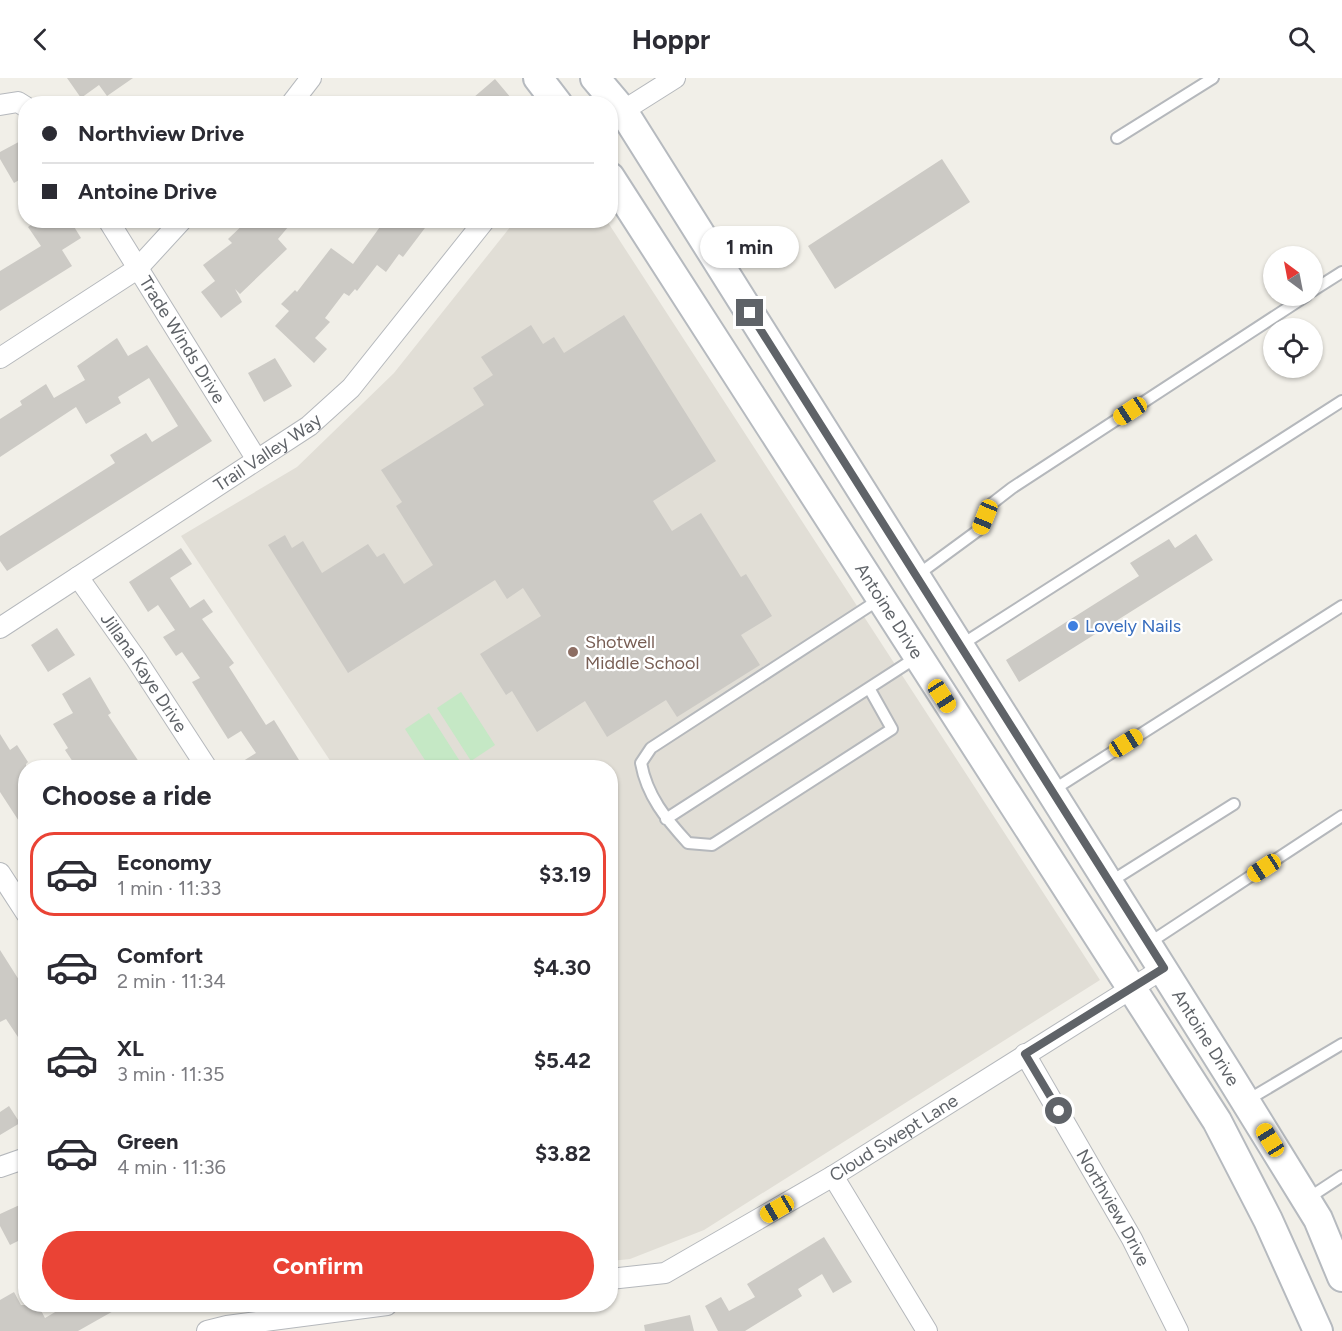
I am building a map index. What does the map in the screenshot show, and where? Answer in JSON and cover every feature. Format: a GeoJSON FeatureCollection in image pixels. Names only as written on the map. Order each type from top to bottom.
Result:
{"type":"FeatureCollection","features":[{"type":"Feature","properties":{"kind":"main road"},"geometry":{"type":"LineString","coordinates":[[538,78],[552,96]]}},
{"type":"Feature","properties":{"kind":"main road","name":"Antoine Drive"},"geometry":{"type":"LineString","coordinates":[[595,78],[606,96]]}},
{"type":"Feature","properties":{"kind":"main road","name":"Antoine Drive"},"geometry":{"type":"LineString","coordinates":[[618,117],[1053,790],[1318,1219],[1342,1277]]}},
{"type":"Feature","properties":{"kind":"main road","name":"Antoine Drive"},"geometry":{"type":"LineString","coordinates":[[618,189],[1217,1121],[1268,1220],[1318,1331]]}},
{"type":"Feature","properties":{"kind":"main road"},"geometry":{"type":"LineString","coordinates":[[882,597],[916,576]]}},
{"type":"Feature","properties":{"kind":"street"},"geometry":{"type":"LineString","coordinates":[[297,96],[311,78]]}},
{"type":"Feature","properties":{"kind":"street"},"geometry":{"type":"LineString","coordinates":[[618,114],[675,78]]}},
{"type":"Feature","properties":{"kind":"street","name":"Trade Winds Drive"},"geometry":{"type":"LineString","coordinates":[[113,228],[257,460]]}},
{"type":"Feature","properties":{"kind":"street"},"geometry":{"type":"LineString","coordinates":[[0,358],[137,269],[175,228]]}},
{"type":"Feature","properties":{"kind":"street","name":"Trail Valley Way"},"geometry":{"type":"LineString","coordinates":[[0,628],[309,426],[351,387],[479,228]]}},
{"type":"Feature","properties":{"kind":"street","name":"Jillana Kaye Drive"},"geometry":{"type":"LineString","coordinates":[[78,577],[136,659],[202,760]]}},
{"type":"Feature","properties":{"kind":"street"},"geometry":{"type":"LineString","coordinates":[[0,873],[18,901]]}},
{"type":"Feature","properties":{"kind":"street","name":"Cloud Swept Lane"},"geometry":{"type":"LineString","coordinates":[[618,1279],[665,1273],[833,1176],[1164,968]]}},
{"type":"Feature","properties":{"kind":"street","name":"Northview Drive"},"geometry":{"type":"LineString","coordinates":[[1025,1054],[1132,1239],[1178,1331]]}},
{"type":"Feature","properties":{"kind":"street"},"geometry":{"type":"LineString","coordinates":[[0,1167],[18,1161]]}},
{"type":"Feature","properties":{"kind":"street"},"geometry":{"type":"LineString","coordinates":[[833,1176],[927,1331]]}},
{"type":"Feature","properties":{"kind":"street"},"geometry":{"type":"LineString","coordinates":[[207,1331],[227,1326],[334,1312]]}},
{"type":"Feature","properties":{"kind":"lane"},"geometry":{"type":"LineString","coordinates":[[1118,138],[1213,78]]}},
{"type":"Feature","properties":{"kind":"lane"},"geometry":{"type":"LineString","coordinates":[[1323,284],[1342,272]]}},
{"type":"Feature","properties":{"kind":"lane"},"geometry":{"type":"LineString","coordinates":[[916,576],[980,529],[990,505],[1012,488],[1291,306]]}},
{"type":"Feature","properties":{"kind":"lane"},"geometry":{"type":"LineString","coordinates":[[961,645],[1342,401]]}},
{"type":"Feature","properties":{"kind":"lane"},"geometry":{"type":"LineString","coordinates":[[869,688],[892,729],[712,845],[688,843],[666,819],[645,785],[641,763],[651,748],[882,597]]}},
{"type":"Feature","properties":{"kind":"lane"},"geometry":{"type":"LineString","coordinates":[[1053,790],[1342,606]]}},
{"type":"Feature","properties":{"kind":"lane"},"geometry":{"type":"LineString","coordinates":[[666,819],[917,657]]}},
{"type":"Feature","properties":{"kind":"lane"},"geometry":{"type":"LineString","coordinates":[[1110,882],[1234,804]]}},
{"type":"Feature","properties":{"kind":"lane"},"geometry":{"type":"LineString","coordinates":[[1148,943],[1342,816]]}},
{"type":"Feature","properties":{"kind":"lane"},"geometry":{"type":"LineString","coordinates":[[1246,1101],[1342,1044]]}},
{"type":"Feature","properties":{"kind":"lane"},"geometry":{"type":"LineString","coordinates":[[1306,1199],[1342,1176]]}},
{"type":"Feature","properties":{"kind":"shaded area","name":"Shotwell Middle School"},"geometry":{"type":"Polygon","coordinates":[[[509,228],[612,228],[1100,980],[704,1230],[630,1259],[618,1260],[618,760],[330,760],[181,536],[297,467],[394,373],[509,228]]]}},
{"type":"Feature","properties":{"kind":"green space"},"geometry":{"type":"Polygon","coordinates":[[[461,692],[495,745],[470,760],[437,708],[461,692]]]}},
{"type":"Feature","properties":{"kind":"green space"},"geometry":{"type":"Polygon","coordinates":[[[429,713],[459,760],[425,760],[405,729],[429,713]]]}},
{"type":"Feature","properties":{"kind":"building"},"geometry":{"type":"Polygon","coordinates":[[[67,78],[133,78],[107,96],[99,85],[84,96],[80,96],[67,78]]]}},
{"type":"Feature","properties":{"kind":"building"},"geometry":{"type":"Polygon","coordinates":[[[495,79],[509,96],[475,96],[495,79]]]}},
{"type":"Feature","properties":{"kind":"building"},"geometry":{"type":"Polygon","coordinates":[[[18,142],[18,181],[14,183],[0,159],[0,152],[18,142]]]}},
{"type":"Feature","properties":{"kind":"building"},"geometry":{"type":"Polygon","coordinates":[[[942,159],[970,202],[835,289],[808,246],[942,159]]]}},
{"type":"Feature","properties":{"kind":"building"},"geometry":{"type":"Polygon","coordinates":[[[29,228],[75,228],[81,238],[62,250],[72,266],[0,311],[0,271],[41,246],[29,228]]]}},
{"type":"Feature","properties":{"kind":"building"},"geometry":{"type":"Polygon","coordinates":[[[240,228],[287,228],[278,239],[287,249],[240,294],[235,289],[242,302],[221,318],[201,292],[215,281],[203,265],[232,243],[228,239],[240,228]]]}},
{"type":"Feature","properties":{"kind":"building"},"geometry":{"type":"Polygon","coordinates":[[[379,228],[425,228],[403,257],[399,254],[386,272],[377,265],[357,291],[355,289],[349,296],[344,293],[325,318],[330,322],[315,338],[327,349],[314,363],[275,326],[289,311],[281,304],[295,290],[297,292],[331,248],[353,264],[379,228]]]}},
{"type":"Feature","properties":{"kind":"building"},"geometry":{"type":"Polygon","coordinates":[[[624,315],[716,461],[653,501],[672,531],[701,513],[741,577],[746,574],[772,616],[741,635],[760,665],[677,717],[666,700],[607,737],[585,701],[537,732],[512,691],[506,695],[480,654],[541,616],[523,588],[507,599],[495,580],[348,673],[268,545],[285,535],[292,548],[303,541],[322,573],[368,544],[377,557],[384,553],[404,584],[433,565],[396,506],[402,502],[381,470],[484,405],[473,388],[493,375],[481,357],[531,325],[543,344],[554,337],[564,353],[624,315]]]}},
{"type":"Feature","properties":{"kind":"building"},"geometry":{"type":"Polygon","coordinates":[[[117,338],[128,356],[147,345],[212,441],[7,571],[0,561],[0,536],[115,463],[110,455],[146,433],[152,442],[178,426],[149,378],[118,397],[121,403],[86,424],[76,407],[0,457],[0,419],[22,405],[20,401],[46,384],[54,398],[85,380],[77,366],[117,338]]]}},
{"type":"Feature","properties":{"kind":"building"},"geometry":{"type":"Polygon","coordinates":[[[275,358],[292,386],[264,402],[248,373],[275,358]]]}},
{"type":"Feature","properties":{"kind":"building"},"geometry":{"type":"Polygon","coordinates":[[[1196,534],[1213,560],[1019,682],[1006,660],[1139,576],[1130,563],[1169,539],[1175,548],[1196,534]]]}},
{"type":"Feature","properties":{"kind":"building"},"geometry":{"type":"Polygon","coordinates":[[[181,548],[192,564],[170,578],[190,608],[204,599],[213,612],[202,619],[234,663],[229,667],[266,725],[274,720],[299,760],[245,760],[256,753],[241,731],[228,739],[192,682],[200,678],[182,652],[176,656],[163,637],[175,630],[158,605],[148,612],[129,582],[181,548]]]}},
{"type":"Feature","properties":{"kind":"building"},"geometry":{"type":"Polygon","coordinates":[[[57,628],[75,655],[48,672],[31,645],[57,628]]]}},
{"type":"Feature","properties":{"kind":"building"},"geometry":{"type":"Polygon","coordinates":[[[90,677],[111,713],[108,715],[138,760],[72,760],[65,750],[68,748],[53,724],[73,713],[62,694],[90,677]]]}},
{"type":"Feature","properties":{"kind":"building"},"geometry":{"type":"Polygon","coordinates":[[[0,734],[10,750],[17,745],[27,760],[18,760],[18,820],[0,792],[0,734]]]}},
{"type":"Feature","properties":{"kind":"building"},"geometry":{"type":"Polygon","coordinates":[[[0,950],[18,978],[18,1037],[6,1019],[0,1022],[0,950]]]}},
{"type":"Feature","properties":{"kind":"building"},"geometry":{"type":"Polygon","coordinates":[[[9,1106],[18,1120],[18,1124],[0,1135],[0,1112],[9,1106]]]}},
{"type":"Feature","properties":{"kind":"building"},"geometry":{"type":"Polygon","coordinates":[[[18,1206],[18,1241],[10,1245],[0,1226],[0,1214],[18,1206]]]}},
{"type":"Feature","properties":{"kind":"building"},"geometry":{"type":"Polygon","coordinates":[[[824,1237],[852,1282],[833,1293],[822,1274],[798,1289],[802,1296],[745,1331],[718,1331],[705,1306],[721,1297],[729,1311],[755,1297],[747,1284],[824,1237]]]}},
{"type":"Feature","properties":{"kind":"building"},"geometry":{"type":"Polygon","coordinates":[[[14,1292],[18,1299],[18,1312],[42,1312],[45,1318],[55,1312],[112,1312],[78,1331],[0,1331],[0,1300],[14,1292]]]}},
{"type":"Feature","properties":{"kind":"building"},"geometry":{"type":"Polygon","coordinates":[[[690,1315],[694,1331],[645,1331],[644,1325],[690,1315]]]}},
{"type":"Feature","properties":{"kind":"place","name":"Lovely Nails"},"geometry":{"type":"Point","coordinates":[1073,626]}},
{"type":"Feature","properties":{"kind":"place","name":"Shotwell Middle School"},"geometry":{"type":"Point","coordinates":[573,652]}},
{"type":"Feature","properties":{"kind":"route"},"geometry":{"type":"LineString","coordinates":[[750,313],[1164,968],[1025,1054],[1059,1111]]}}]}
